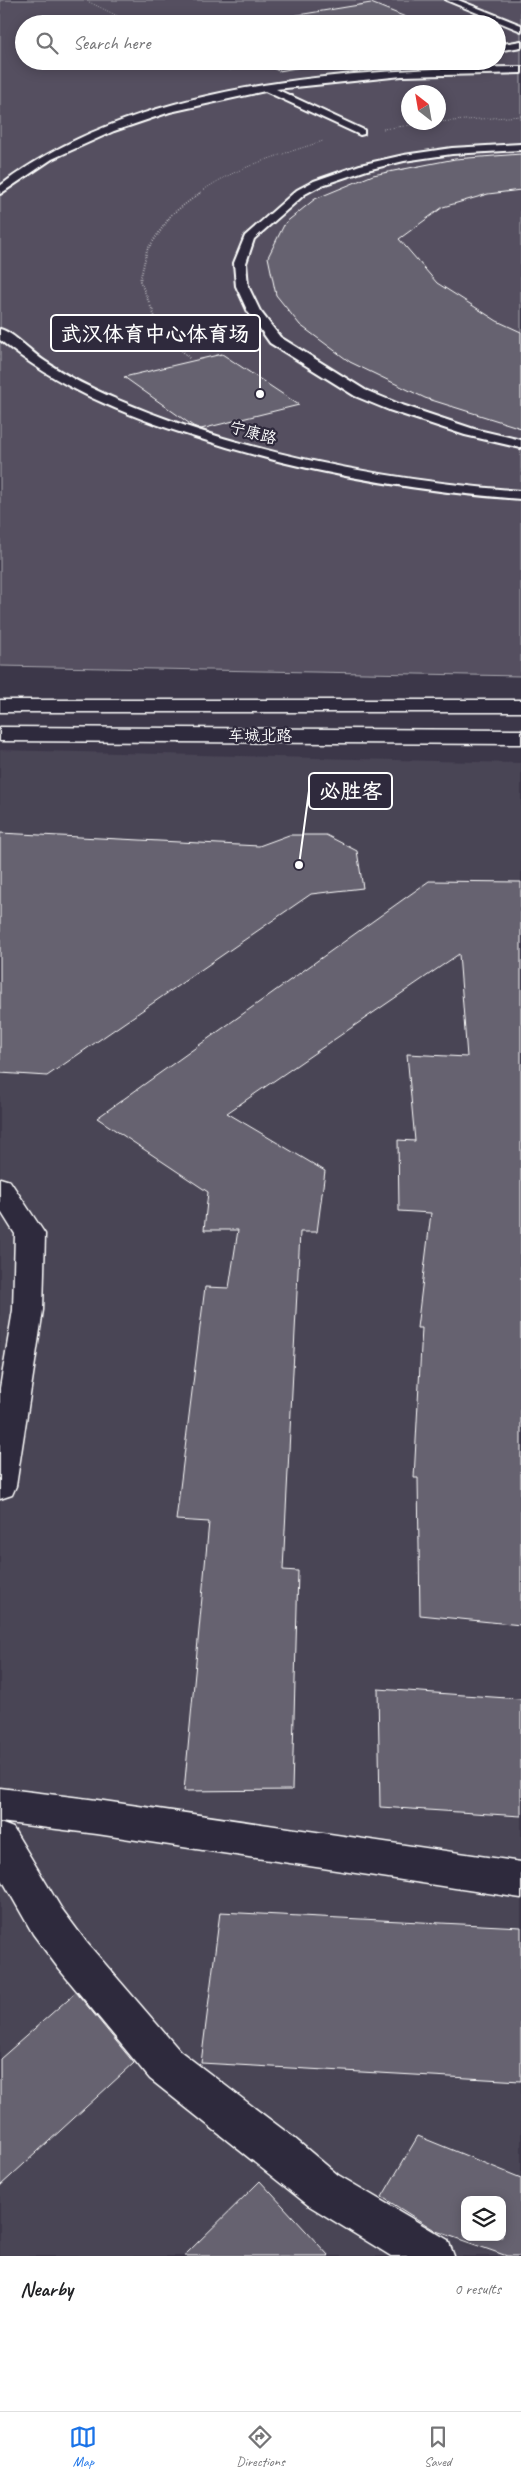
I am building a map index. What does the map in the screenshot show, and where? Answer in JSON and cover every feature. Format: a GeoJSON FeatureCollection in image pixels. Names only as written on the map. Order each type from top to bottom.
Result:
{"type":"FeatureCollection","features":[{"type":"Feature","properties":{"kind":"main road","name":"车城北路"},"geometry":{"type":"LineString","coordinates":[[0,706],[521,706]]}},
{"type":"Feature","properties":{"kind":"main road","name":"车城北路"},"geometry":{"type":"LineString","coordinates":[[0,734],[521,737]]}},
{"type":"Feature","properties":{"kind":"main road"},"geometry":{"type":"LineString","coordinates":[[0,1188],[30,1234],[28,1310],[0,1486]]}},
{"type":"Feature","properties":{"kind":"main road"},"geometry":{"type":"LineString","coordinates":[[0,1805],[97,1816],[521,1880]]}},
{"type":"Feature","properties":{"kind":"main road"},"geometry":{"type":"LineString","coordinates":[[0,1840],[47,1922],[72,1956],[166,2065],[278,2152],[323,2190],[432,2256]]}},
{"type":"Feature","properties":{"kind":"lane"},"geometry":{"type":"LineString","coordinates":[[450,0],[488,15]]}},
{"type":"Feature","properties":{"kind":"lane"},"geometry":{"type":"LineString","coordinates":[[506,22],[521,28]]}},
{"type":"Feature","properties":{"kind":"lane"},"geometry":{"type":"LineString","coordinates":[[506,46],[521,44]]}},
{"type":"Feature","properties":{"kind":"lane"},"geometry":{"type":"LineString","coordinates":[[0,191],[54,153],[106,130],[167,110],[266,88],[371,70]]}},
{"type":"Feature","properties":{"kind":"lane"},"geometry":{"type":"LineString","coordinates":[[290,84],[371,76],[521,70]]}},
{"type":"Feature","properties":{"kind":"lane"},"geometry":{"type":"LineString","coordinates":[[266,88],[360,132]]}},
{"type":"Feature","properties":{"kind":"lane"},"geometry":{"type":"LineString","coordinates":[[521,147],[452,151],[404,158],[364,167],[318,183],[301,192],[249,238],[240,263],[242,286],[254,312],[275,340],[369,396],[470,432],[521,444]]}},
{"type":"Feature","properties":{"kind":"lane","name":"宁康路"},"geometry":{"type":"LineString","coordinates":[[0,333],[23,354],[74,385],[132,412],[245,450],[356,475],[521,495]]}},
{"type":"Feature","properties":{"kind":"path"},"geometry":{"type":"LineString","coordinates":[[85,0],[116,15]]}},
{"type":"Feature","properties":{"kind":"path"},"geometry":{"type":"LineString","coordinates":[[446,121],[521,116]]}},
{"type":"Feature","properties":{"kind":"path"},"geometry":{"type":"LineString","coordinates":[[189,358],[159,326],[140,281],[147,250],[172,214],[214,182],[302,148],[360,132],[401,126]]}},
{"type":"Feature","properties":{"kind":"shaded area"},"geometry":{"type":"Polygon","coordinates":[[[0,0],[521,0],[521,676],[0,666],[0,0]]]}},
{"type":"Feature","properties":{"kind":"shaded area"},"geometry":{"type":"Polygon","coordinates":[[[0,750],[521,763],[521,2256],[0,2256],[0,750]]]}},
{"type":"Feature","properties":{"kind":"building"},"geometry":{"type":"Polygon","coordinates":[[[371,3],[401,15],[298,15],[371,3]]]}},
{"type":"Feature","properties":{"kind":"building"},"geometry":{"type":"Polygon","coordinates":[[[521,154],[521,190],[488,194],[443,207],[399,239],[437,283],[497,321],[521,332],[521,428],[425,398],[350,362],[300,325],[276,295],[268,257],[285,223],[315,199],[373,175],[455,159],[521,154]]]}},
{"type":"Feature","properties":{"kind":"building"},"geometry":{"type":"Polygon","coordinates":[[[222,354],[299,405],[201,429],[193,426],[124,377],[222,354]]]}},
{"type":"Feature","properties":{"kind":"building"},"geometry":{"type":"Polygon","coordinates":[[[0,833],[259,846],[289,835],[326,835],[357,851],[363,888],[311,894],[47,1076],[0,1073],[0,833]]]}},
{"type":"Feature","properties":{"kind":"building"},"geometry":{"type":"Polygon","coordinates":[[[429,881],[521,882],[521,1625],[420,1615],[418,1478],[414,1478],[422,1328],[417,1328],[431,1213],[399,1211],[398,1140],[415,1141],[407,1054],[467,1057],[459,954],[227,1113],[325,1171],[317,1232],[300,1232],[283,1570],[298,1571],[292,1790],[184,1791],[209,1522],[176,1520],[205,1287],[229,1288],[238,1230],[204,1230],[208,1192],[97,1118],[429,881]]]}},
{"type":"Feature","properties":{"kind":"building"},"geometry":{"type":"Polygon","coordinates":[[[378,1689],[521,1699],[521,1816],[380,1807],[378,1689]]]}},
{"type":"Feature","properties":{"kind":"building"},"geometry":{"type":"Polygon","coordinates":[[[220,1912],[521,1927],[521,2081],[201,2063],[220,1912]]]}},
{"type":"Feature","properties":{"kind":"building"},"geometry":{"type":"Polygon","coordinates":[[[76,1992],[134,2063],[0,2186],[0,2059],[76,1992]]]}},
{"type":"Feature","properties":{"kind":"building"},"geometry":{"type":"Polygon","coordinates":[[[418,2136],[521,2178],[521,2256],[507,2256],[464,2241],[506,2241],[506,2196],[461,2196],[461,2240],[436,2231],[382,2197],[418,2136]]]}},
{"type":"Feature","properties":{"kind":"building"},"geometry":{"type":"Polygon","coordinates":[[[260,2181],[329,2256],[184,2256],[260,2181]]]}},
{"type":"Feature","properties":{"kind":"place","name":"武汉体育中心体育场"},"geometry":{"type":"Point","coordinates":[260,394]}},
{"type":"Feature","properties":{"kind":"place","name":"必胜客"},"geometry":{"type":"Point","coordinates":[299,865]}}]}
